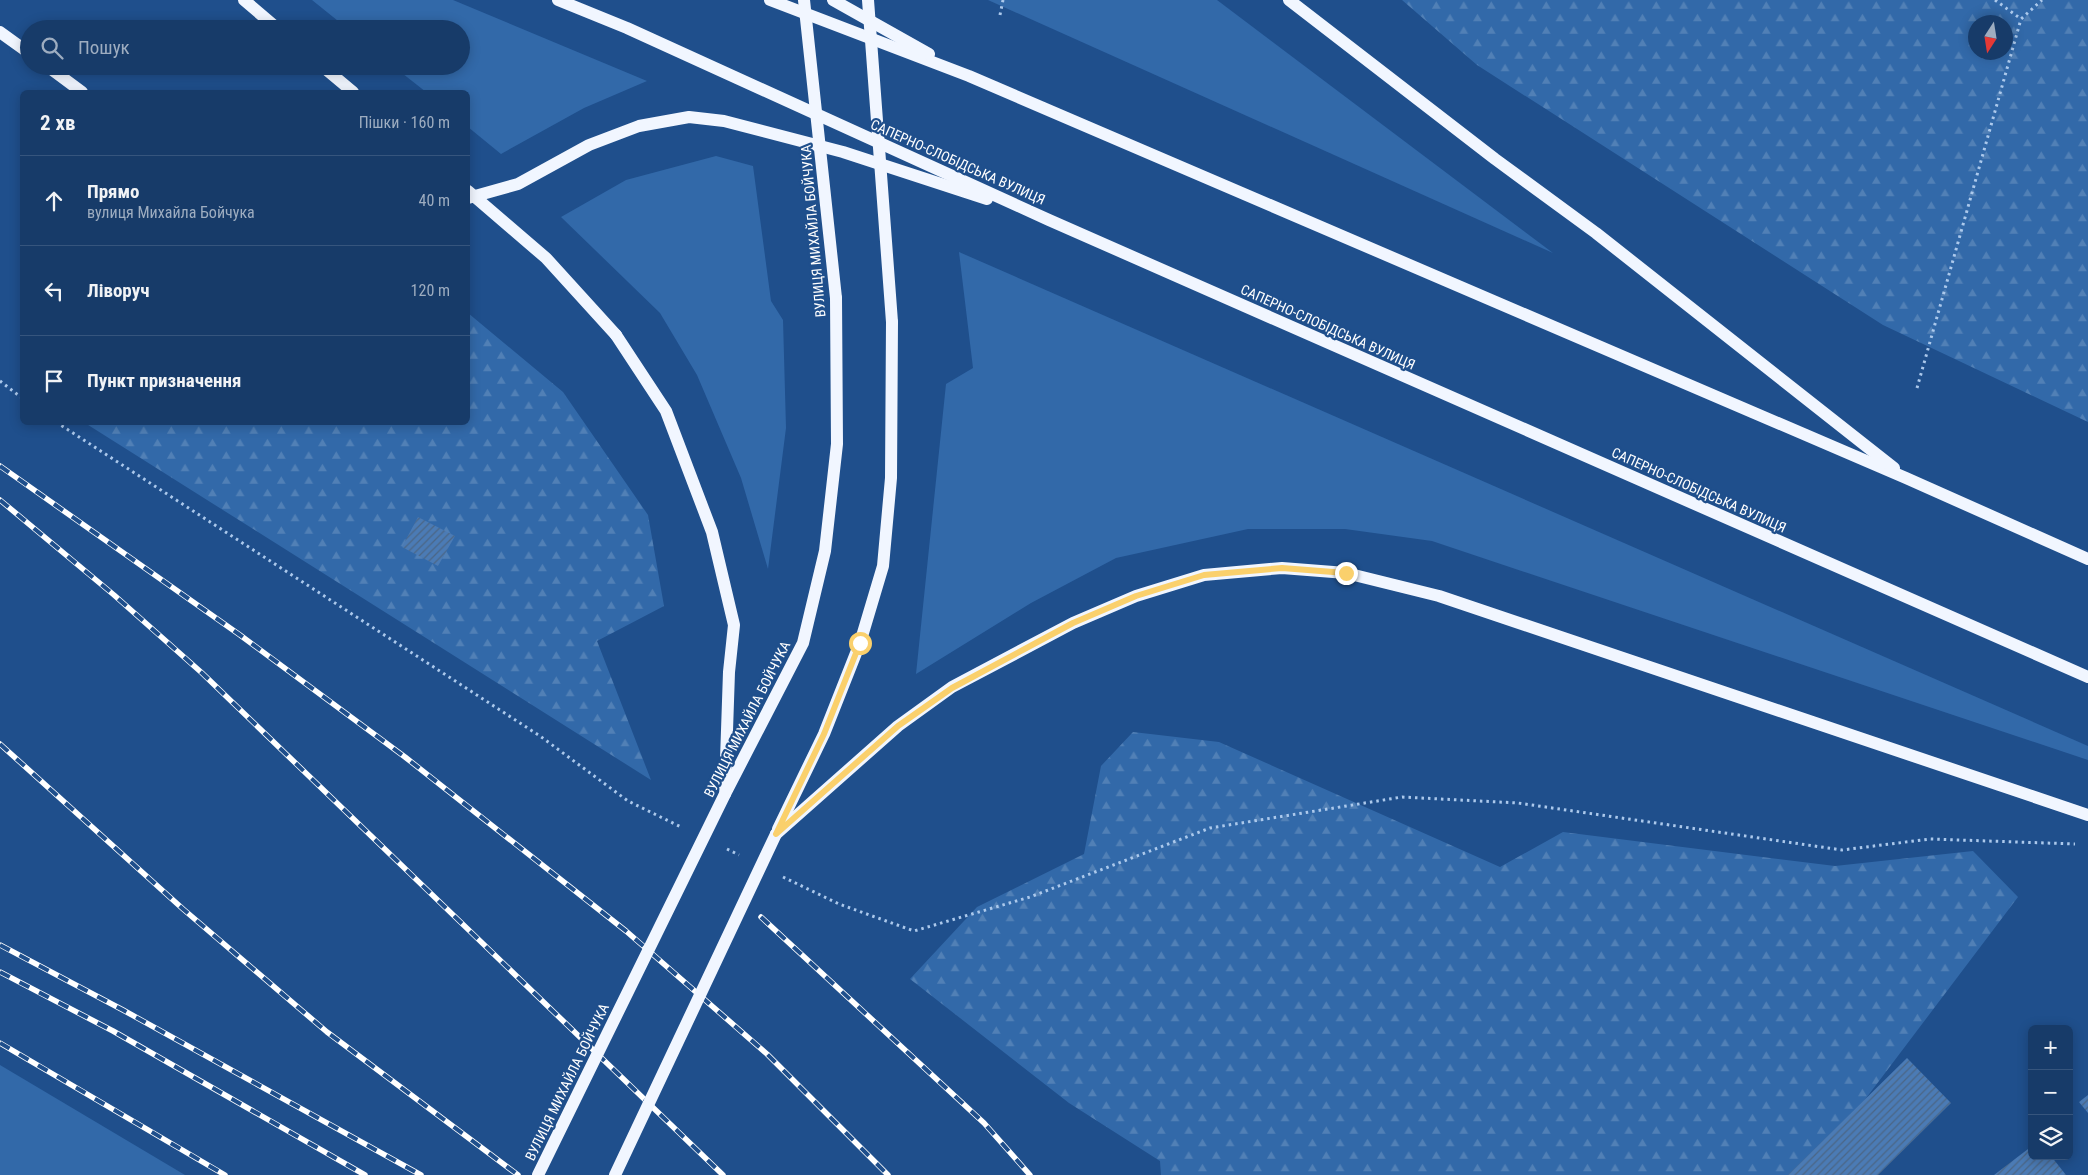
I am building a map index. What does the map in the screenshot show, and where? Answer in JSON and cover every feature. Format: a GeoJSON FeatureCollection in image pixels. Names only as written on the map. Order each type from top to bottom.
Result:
{"type":"FeatureCollection","features":[{"type":"Feature","properties":{"kind":"main road"},"geometry":{"type":"LineString","coordinates":[[244,0],[267,20]]}},
{"type":"Feature","properties":{"kind":"main road","name":"САПЕРНО-СЛОБІДСЬКА ВУЛИЦЯ"},"geometry":{"type":"LineString","coordinates":[[558,0],[636,32],[1049,220],[2088,677]]}},
{"type":"Feature","properties":{"kind":"main road"},"geometry":{"type":"LineString","coordinates":[[770,0],[969,76],[1906,478],[2088,559]]}},
{"type":"Feature","properties":{"kind":"main road","name":"ВУЛИЦЯ МИХАЙЛА БОЙЧУКА"},"geometry":{"type":"LineString","coordinates":[[538,1175],[725,794],[803,643],[825,551],[837,444],[836,298],[804,0]]}},
{"type":"Feature","properties":{"kind":"main road"},"geometry":{"type":"LineString","coordinates":[[833,0],[969,76]]}},
{"type":"Feature","properties":{"kind":"main road"},"geometry":{"type":"LineString","coordinates":[[614,1175],[824,734],[860,643],[883,566],[891,478],[892,322],[868,0]]}},
{"type":"Feature","properties":{"kind":"main road"},"geometry":{"type":"LineString","coordinates":[[1289,0],[1495,159],[1596,232],[1906,478]]}},
{"type":"Feature","properties":{"kind":"main road"},"geometry":{"type":"LineString","coordinates":[[0,32],[20,46]]}},
{"type":"Feature","properties":{"kind":"main road"},"geometry":{"type":"LineString","coordinates":[[59,75],[79,90]]}},
{"type":"Feature","properties":{"kind":"main road"},"geometry":{"type":"LineString","coordinates":[[333,75],[351,90]]}},
{"type":"Feature","properties":{"kind":"main road"},"geometry":{"type":"LineString","coordinates":[[470,197],[518,184],[589,146],[639,126],[689,117],[724,121],[843,152],[1049,220]]}},
{"type":"Feature","properties":{"kind":"main road"},"geometry":{"type":"LineString","coordinates":[[470,192],[546,258],[616,335],[666,411],[712,532],[734,625],[729,672],[725,794]]}},
{"type":"Feature","properties":{"kind":"main road"},"geometry":{"type":"LineString","coordinates":[[776,834],[898,726],[945,693],[1073,623],[1136,596],[1204,575],[1282,568],[1346,573],[1438,596],[2088,815]]}},
{"type":"Feature","properties":{"kind":"path"},"geometry":{"type":"LineString","coordinates":[[1000,16],[1003,0]]}},
{"type":"Feature","properties":{"kind":"path"},"geometry":{"type":"LineString","coordinates":[[1995,0],[2021,19]]}},
{"type":"Feature","properties":{"kind":"path"},"geometry":{"type":"LineString","coordinates":[[1917,388],[2021,19],[2042,0]]}},
{"type":"Feature","properties":{"kind":"path"},"geometry":{"type":"LineString","coordinates":[[0,381],[20,396]]}},
{"type":"Feature","properties":{"kind":"path"},"geometry":{"type":"LineString","coordinates":[[60,425],[80,440],[540,736],[628,801],[689,831]]}},
{"type":"Feature","properties":{"kind":"path"},"geometry":{"type":"LineString","coordinates":[[777,874],[839,904],[914,931],[1030,897],[1210,828],[1402,798],[1518,803],[1842,850],[1930,839],[2075,844]]}},
{"type":"Feature","properties":{"kind":"path"},"geometry":{"type":"LineString","coordinates":[[724,848],[742,857]]}},
{"type":"Feature","properties":{"kind":"green space"},"geometry":{"type":"Polygon","coordinates":[[[312,0],[453,0],[647,81],[584,108],[501,154],[470,129],[470,90],[423,90],[404,75],[470,75],[470,20],[337,20],[312,0]]]}},
{"type":"Feature","properties":{"kind":"green space"},"geometry":{"type":"Polygon","coordinates":[[[988,0],[1217,0],[1553,253],[988,0]]]}},
{"type":"Feature","properties":{"kind":"green space"},"geometry":{"type":"Polygon","coordinates":[[[1402,0],[2088,0],[2088,422],[1883,325],[1477,65],[1402,0]]]}},
{"type":"Feature","properties":{"kind":"green space"},"geometry":{"type":"Polygon","coordinates":[[[716,156],[753,166],[771,301],[783,320],[786,428],[768,569],[741,478],[697,375],[660,313],[561,217],[626,180],[716,156]]]}},
{"type":"Feature","properties":{"kind":"green space"},"geometry":{"type":"Polygon","coordinates":[[[959,252],[2088,746],[2088,760],[1432,541],[1345,529],[1248,529],[1116,558],[1031,603],[916,674],[946,384],[973,368],[959,252]]]}},
{"type":"Feature","properties":{"kind":"green space"},"geometry":{"type":"Polygon","coordinates":[[[470,315],[563,392],[648,515],[664,606],[597,641],[651,780],[88,425],[470,425],[470,315]]]}},
{"type":"Feature","properties":{"kind":"green space"},"geometry":{"type":"Polygon","coordinates":[[[1133,732],[1219,742],[1500,867],[1563,832],[1835,866],[1973,851],[2018,897],[1808,1175],[1161,1175],[1160,1161],[1069,1103],[910,979],[977,907],[1084,854],[1101,766],[1133,732]]]}},
{"type":"Feature","properties":{"kind":"green space"},"geometry":{"type":"Polygon","coordinates":[[[0,1065],[185,1175],[0,1175],[0,1065]]]}},
{"type":"Feature","properties":{"kind":"building"},"geometry":{"type":"Polygon","coordinates":[[[418,517],[455,536],[438,566],[402,547],[418,517]]]}},
{"type":"Feature","properties":{"kind":"building"},"geometry":{"type":"Polygon","coordinates":[[[1907,1058],[1951,1103],[1878,1175],[1788,1175],[1907,1058]]]}},
{"type":"Feature","properties":{"kind":"building"},"geometry":{"type":"Polygon","coordinates":[[[2088,1095],[2088,1113],[2079,1102],[2088,1095]]]}},
{"type":"Feature","properties":{"kind":"building"},"geometry":{"type":"Polygon","coordinates":[[[2028,1149],[2028,1160],[2054,1160],[2066,1175],[1994,1175],[2028,1149]]]}},
{"type":"Feature","properties":{"kind":"railway"},"geometry":{"type":"LineString","coordinates":[[0,466],[240,635],[405,757],[626,931],[767,1054],[888,1175]]}},
{"type":"Feature","properties":{"kind":"railway"},"geometry":{"type":"LineString","coordinates":[[0,500],[114,595],[202,673],[723,1175]]}},
{"type":"Feature","properties":{"kind":"railway"},"geometry":{"type":"LineString","coordinates":[[0,744],[183,909],[327,1032],[518,1175]]}},
{"type":"Feature","properties":{"kind":"railway"},"geometry":{"type":"LineString","coordinates":[[761,917],[984,1123],[1030,1175]]}},
{"type":"Feature","properties":{"kind":"railway"},"geometry":{"type":"LineString","coordinates":[[0,945],[123,1010],[421,1175]]}},
{"type":"Feature","properties":{"kind":"railway"},"geometry":{"type":"LineString","coordinates":[[0,972],[113,1031],[365,1175]]}},
{"type":"Feature","properties":{"kind":"railway"},"geometry":{"type":"LineString","coordinates":[[0,1043],[225,1175]]}},
{"type":"Feature","properties":{"kind":"route"},"geometry":{"type":"LineString","coordinates":[[860,643],[824,734],[776,834],[898,726],[952,688],[1073,623],[1136,596],[1204,575],[1282,568],[1346,573]]}}]}
